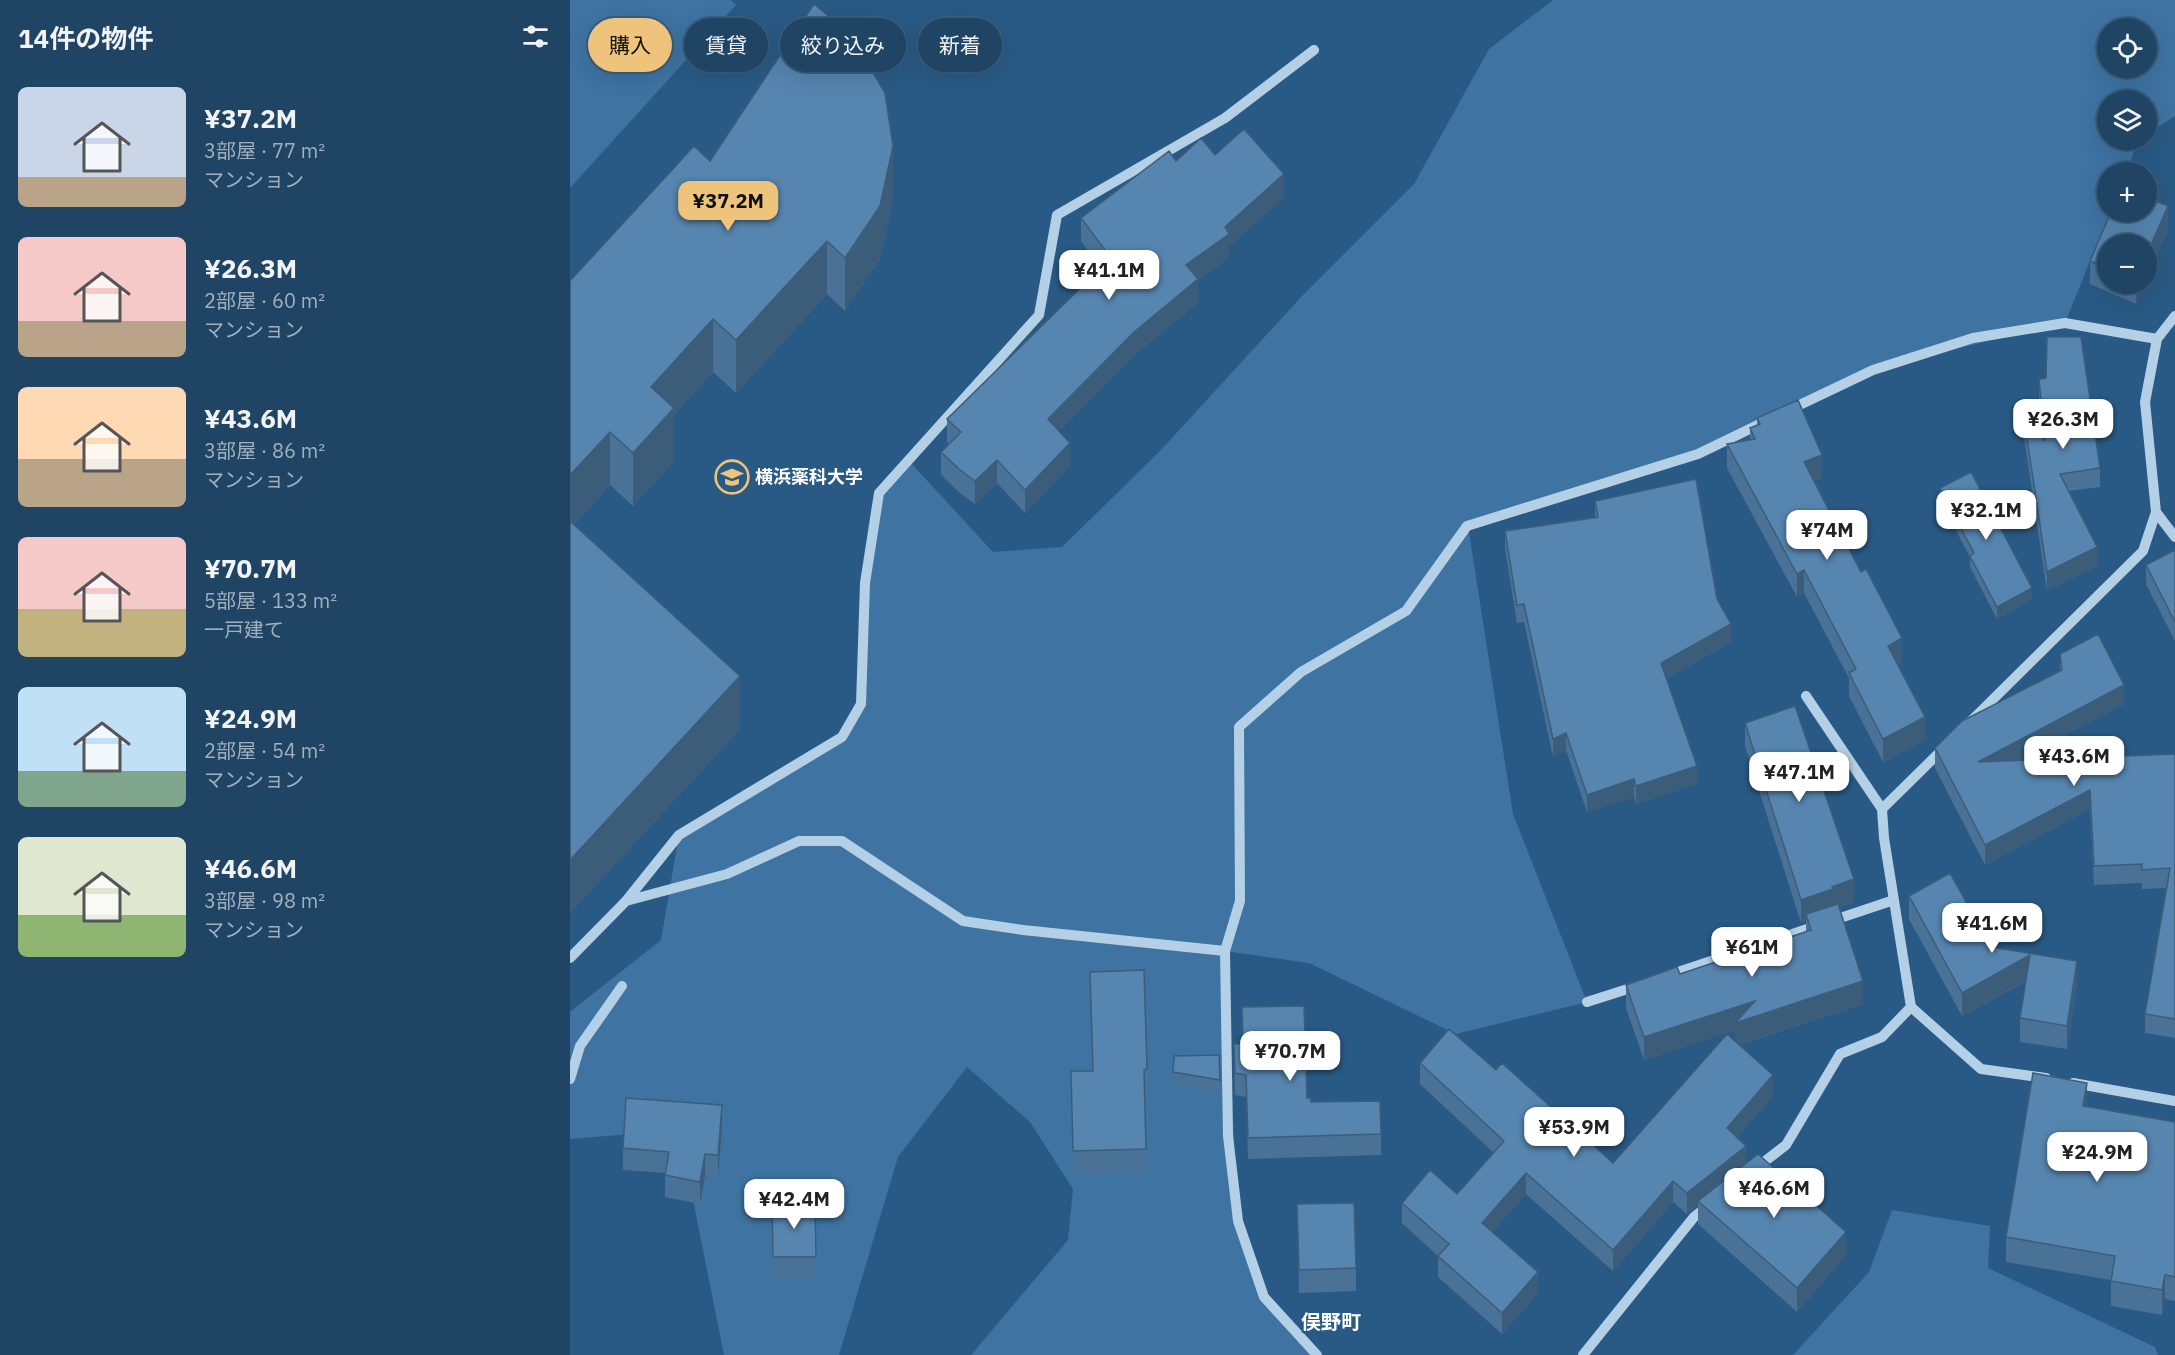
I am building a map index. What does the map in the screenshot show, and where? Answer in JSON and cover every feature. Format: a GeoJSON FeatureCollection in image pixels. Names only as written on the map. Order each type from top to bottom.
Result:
{"type":"FeatureCollection","features":[{"type":"Feature","properties":{"kind":"street"},"geometry":{"type":"LineString","coordinates":[[570,958],[626,901],[680,835],[842,737],[861,705],[866,583],[879,493],[1039,315],[1057,215],[1225,118],[1314,50]]}},
{"type":"Feature","properties":{"kind":"street"},"geometry":{"type":"LineString","coordinates":[[1958,734],[2143,551],[2156,512],[2145,402],[2157,339],[2175,316]]}},
{"type":"Feature","properties":{"kind":"street"},"geometry":{"type":"LineString","coordinates":[[1317,1355],[1264,1297],[1238,1221],[1228,1136],[1225,951],[1240,901],[1239,727],[1301,672],[1406,611],[1467,526],[1698,454],[1874,370],[1973,338],[2065,322],[2157,339]]}},
{"type":"Feature","properties":{"kind":"street"},"geometry":{"type":"LineString","coordinates":[[2156,512],[2175,537]]}},
{"type":"Feature","properties":{"kind":"street"},"geometry":{"type":"LineString","coordinates":[[1806,696],[1882,809],[1911,1007],[1981,1069],[2175,1101]]}},
{"type":"Feature","properties":{"kind":"street"},"geometry":{"type":"LineString","coordinates":[[1882,809],[1949,742]]}},
{"type":"Feature","properties":{"kind":"street"},"geometry":{"type":"LineString","coordinates":[[626,901],[728,874],[799,841],[842,841],[963,921],[1023,930],[1225,951]]}},
{"type":"Feature","properties":{"kind":"street"},"geometry":{"type":"LineString","coordinates":[[1587,1002],[1894,900]]}},
{"type":"Feature","properties":{"kind":"street"},"geometry":{"type":"LineString","coordinates":[[570,1079],[580,1046],[622,986]]}},
{"type":"Feature","properties":{"kind":"street"},"geometry":{"type":"LineString","coordinates":[[1749,1174],[1786,1144],[1840,1054],[1882,1037],[1911,1007]]}},
{"type":"Feature","properties":{"kind":"street"},"geometry":{"type":"LineString","coordinates":[[1583,1355],[1694,1217],[1721,1195]]}},
{"type":"Feature","properties":{"kind":"shaded area"},"geometry":{"type":"Polygon","coordinates":[[[570,0],[731,0],[736,5],[724,18],[684,18],[684,62],[570,188],[570,0]]]}},
{"type":"Feature","properties":{"kind":"shaded area"},"geometry":{"type":"Polygon","coordinates":[[[1553,0],[2175,0],[2175,116],[2157,128],[2157,90],[2097,90],[2097,150],[2135,150],[2130,162],[2097,162],[2097,222],[2106,222],[2101,234],[2097,234],[2097,244],[2065,323],[1901,362],[1698,454],[1468,526],[1513,814],[1587,1002],[1456,1034],[1309,963],[1225,951],[1238,1221],[1264,1297],[1314,1355],[971,1355],[1068,1240],[1073,1189],[1030,1122],[967,1067],[898,1157],[839,1355],[724,1355],[679,1130],[570,1139],[570,1012],[661,940],[679,835],[842,737],[860,705],[865,583],[879,493],[909,461],[993,552],[1062,547],[1160,451],[1302,296],[1414,184],[1489,49],[1553,0]]]}},
{"type":"Feature","properties":{"kind":"shaded area"},"geometry":{"type":"Polygon","coordinates":[[[1892,1210],[1990,1226],[1988,1268],[2155,1347],[2158,1355],[1793,1355],[1869,1272],[1892,1210]]]}},
{"type":"Feature","properties":{"kind":"building"},"geometry":{"type":"Polygon","coordinates":[[[814,4],[831,18],[805,18],[814,4]]]}},
{"type":"Feature","properties":{"kind":"building"},"geometry":{"type":"Polygon","coordinates":[[[780,55],[780,72],[873,72],[885,93],[893,146],[880,206],[845,258],[827,241],[736,340],[713,319],[651,387],[674,408],[633,453],[610,432],[570,475],[570,281],[694,146],[710,161],[780,55]]]}},
{"type":"Feature","properties":{"kind":"building"},"geometry":{"type":"Polygon","coordinates":[[[1244,129],[1284,174],[1225,227],[1229,234],[1186,265],[1198,279],[1134,332],[1048,419],[1070,443],[1025,490],[997,460],[975,481],[960,470],[941,452],[961,432],[947,419],[1111,258],[1081,218],[1169,151],[1176,161],[1201,138],[1215,155],[1244,129]]]}},
{"type":"Feature","properties":{"kind":"building"},"geometry":{"type":"Polygon","coordinates":[[[2157,202],[2168,206],[2156,234],[2102,234],[2107,222],[2157,222],[2157,202]]]}},
{"type":"Feature","properties":{"kind":"building"},"geometry":{"type":"Polygon","coordinates":[[[2097,245],[2097,264],[2090,261],[2097,245]]]}},
{"type":"Feature","properties":{"kind":"building"},"geometry":{"type":"Polygon","coordinates":[[[2047,337],[2081,337],[2100,468],[2060,474],[2097,547],[2047,572],[2024,418],[2030,416],[2045,441],[2039,379],[2046,378],[2047,337]]]}},
{"type":"Feature","properties":{"kind":"building"},"geometry":{"type":"Polygon","coordinates":[[[1798,400],[1822,455],[1804,462],[1861,572],[1866,569],[1902,638],[1888,646],[1925,717],[1883,739],[1849,673],[1856,669],[1804,570],[1797,574],[1727,444],[1755,439],[1750,428],[1760,424],[1757,418],[1798,400]]]}},
{"type":"Feature","properties":{"kind":"building"},"geometry":{"type":"Polygon","coordinates":[[[1971,472],[2032,588],[1997,607],[1970,556],[1974,553],[1940,488],[1971,472]]]}},
{"type":"Feature","properties":{"kind":"building"},"geometry":{"type":"Polygon","coordinates":[[[1696,479],[1717,599],[1731,624],[1661,663],[1697,766],[1636,786],[1634,779],[1587,795],[1566,733],[1553,739],[1524,604],[1517,605],[1505,531],[1598,517],[1595,501],[1696,479]]]}},
{"type":"Feature","properties":{"kind":"building"},"geometry":{"type":"Polygon","coordinates":[[[570,521],[740,676],[570,860],[570,521]]]}},
{"type":"Feature","properties":{"kind":"building"},"geometry":{"type":"Polygon","coordinates":[[[2175,550],[2175,622],[2146,565],[2175,550]]]}},
{"type":"Feature","properties":{"kind":"building"},"geometry":{"type":"Polygon","coordinates":[[[2098,634],[2124,685],[1978,762],[2175,754],[2175,1019],[2145,1014],[2170,868],[2142,870],[2142,864],[2094,866],[2090,790],[1985,845],[1935,748],[1962,721],[2062,670],[2060,654],[2098,634]]]}},
{"type":"Feature","properties":{"kind":"building"},"geometry":{"type":"Polygon","coordinates":[[[1795,706],[1854,879],[1801,900],[1745,723],[1795,706]]]}},
{"type":"Feature","properties":{"kind":"building"},"geometry":{"type":"Polygon","coordinates":[[[1950,873],[1991,947],[2077,961],[2067,1026],[2020,1018],[2030,955],[1962,993],[1909,896],[1950,873]]]}},
{"type":"Feature","properties":{"kind":"building"},"geometry":{"type":"Polygon","coordinates":[[[1838,904],[1863,981],[1735,1023],[1755,1001],[1644,1037],[1626,985],[1677,967],[1680,974],[1811,930],[1806,914],[1838,904]]]}},
{"type":"Feature","properties":{"kind":"building"},"geometry":{"type":"Polygon","coordinates":[[[1144,970],[1147,1069],[1144,1070],[1146,1149],[1073,1151],[1071,1071],[1093,1071],[1090,972],[1144,970]]]}},
{"type":"Feature","properties":{"kind":"building"},"geometry":{"type":"Polygon","coordinates":[[[1304,1006],[1307,1098],[1311,1098],[1311,1102],[1380,1101],[1381,1134],[1248,1138],[1246,1075],[1235,1073],[1234,1044],[1243,1044],[1242,1007],[1304,1006]]]}},
{"type":"Feature","properties":{"kind":"building"},"geometry":{"type":"Polygon","coordinates":[[[1449,1029],[1496,1070],[1502,1063],[1613,1163],[1727,1034],[1773,1075],[1727,1128],[1746,1146],[1687,1193],[1673,1181],[1613,1250],[1526,1173],[1482,1223],[1538,1272],[1502,1313],[1438,1256],[1449,1244],[1402,1203],[1430,1170],[1457,1194],[1504,1141],[1420,1063],[1449,1029]]]}},
{"type":"Feature","properties":{"kind":"building"},"geometry":{"type":"Polygon","coordinates":[[[1219,1055],[1220,1080],[1173,1072],[1174,1056],[1219,1055]]]}},
{"type":"Feature","properties":{"kind":"building"},"geometry":{"type":"Polygon","coordinates":[[[2033,1073],[2087,1083],[2083,1106],[2175,1122],[2175,1277],[2165,1275],[2162,1290],[2111,1281],[2115,1256],[2006,1237],[2033,1073]]]}},
{"type":"Feature","properties":{"kind":"building"},"geometry":{"type":"Polygon","coordinates":[[[626,1098],[722,1105],[718,1155],[705,1154],[700,1182],[665,1175],[669,1152],[623,1148],[626,1098]]]}},
{"type":"Feature","properties":{"kind":"building"},"geometry":{"type":"Polygon","coordinates":[[[1758,1154],[1846,1232],[1797,1288],[1698,1201],[1758,1154]]]}},
{"type":"Feature","properties":{"kind":"building"},"geometry":{"type":"Polygon","coordinates":[[[1354,1203],[1356,1268],[1299,1270],[1297,1204],[1354,1203]]]}},
{"type":"Feature","properties":{"kind":"building"},"geometry":{"type":"Polygon","coordinates":[[[772,1204],[815,1204],[816,1257],[773,1257],[772,1204]]]}},
{"type":"Feature","properties":{"kind":"place","name":"横浜薬科大学"},"geometry":{"type":"Point","coordinates":[732,477]}},
{"type":"Feature","properties":{"kind":"district","name":"俣野町"},"geometry":{"type":"Point","coordinates":[1331,1322]}}]}
